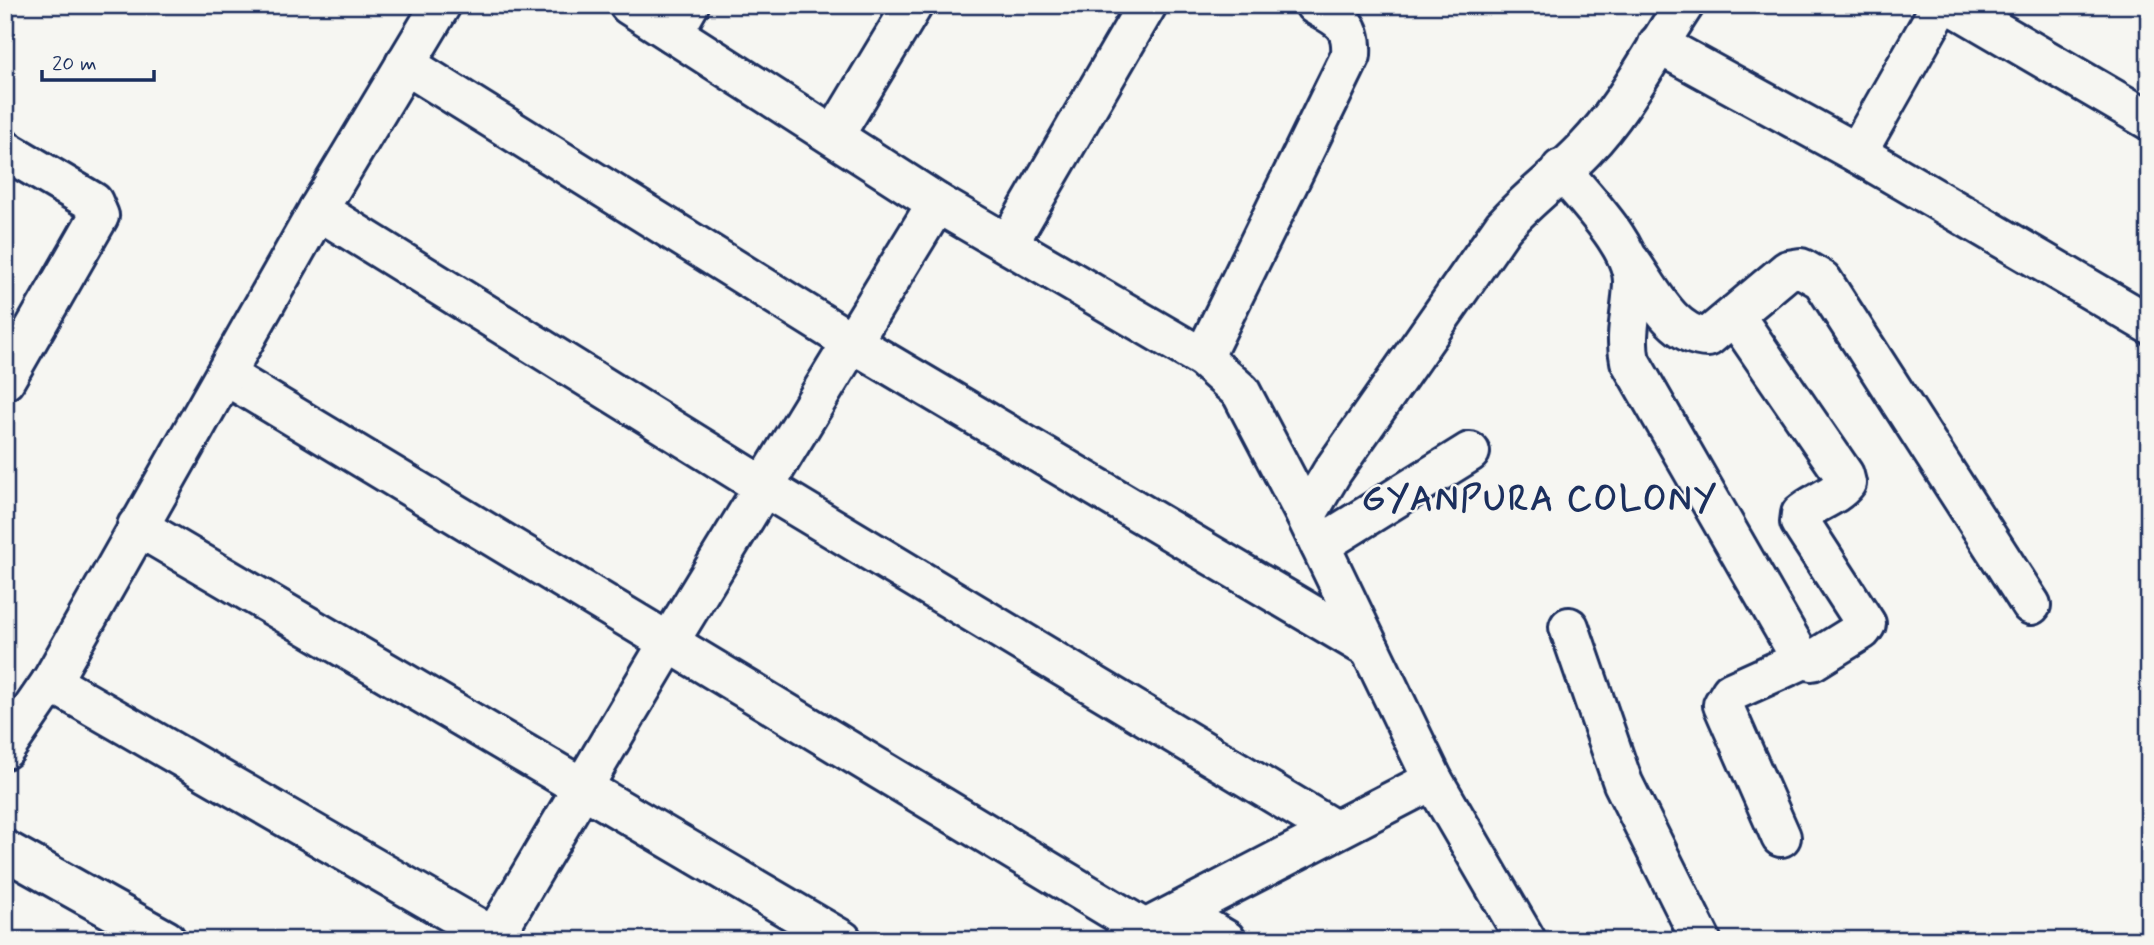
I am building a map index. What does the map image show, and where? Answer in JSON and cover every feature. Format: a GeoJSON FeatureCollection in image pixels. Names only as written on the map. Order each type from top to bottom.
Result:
{"type":"FeatureCollection","features":[{"type":"Feature","properties":{"kind":"street"},"geometry":{"type":"LineString","coordinates":[[5,749],[51,682],[318,210],[441,5]]}},
{"type":"Feature","properties":{"kind":"street"},"geometry":{"type":"LineString","coordinates":[[629,5],[681,19],[834,135],[937,203],[1203,358],[1241,392],[1313,531],[1433,779],[1526,940]]}},
{"type":"Feature","properties":{"kind":"street"},"geometry":{"type":"LineString","coordinates":[[834,135],[913,5]]}},
{"type":"Feature","properties":{"kind":"street"},"geometry":{"type":"LineString","coordinates":[[1008,244],[1147,5]]}},
{"type":"Feature","properties":{"kind":"street"},"geometry":{"type":"LineString","coordinates":[[1203,358],[1351,55],[1352,37],[1346,25],[1315,5]]}},
{"type":"Feature","properties":{"kind":"street"},"geometry":{"type":"LineString","coordinates":[[1313,531],[1332,472],[1503,227],[1529,197],[1602,130],[1684,5]]}},
{"type":"Feature","properties":{"kind":"street"},"geometry":{"type":"LineString","coordinates":[[1857,153],[1941,5]]}},
{"type":"Feature","properties":{"kind":"street"},"geometry":{"type":"LineString","coordinates":[[1952,5],[2149,120]]}},
{"type":"Feature","properties":{"kind":"street"},"geometry":{"type":"LineString","coordinates":[[1658,44],[1857,153],[2149,324]]}},
{"type":"Feature","properties":{"kind":"street"},"geometry":{"type":"LineString","coordinates":[[405,64],[853,343],[1370,649]]}},
{"type":"Feature","properties":{"kind":"street"},"geometry":{"type":"LineString","coordinates":[[5,150],[93,202],[99,216],[5,380]]}},
{"type":"Feature","properties":{"kind":"street"},"geometry":{"type":"LineString","coordinates":[[1561,169],[1623,248],[1679,327],[1693,337],[1708,337],[1788,270],[1801,268],[1822,280],[2031,605]]}},
{"type":"Feature","properties":{"kind":"street"},"geometry":{"type":"LineString","coordinates":[[51,682],[495,939],[668,642],[766,488],[937,203]]}},
{"type":"Feature","properties":{"kind":"street"},"geometry":{"type":"LineString","coordinates":[[318,210],[766,488],[1333,830]]}},
{"type":"Feature","properties":{"kind":"street"},"geometry":{"type":"LineString","coordinates":[[1630,261],[1633,281],[1627,345],[1630,361],[1804,659]]}},
{"type":"Feature","properties":{"kind":"street"},"geometry":{"type":"LineString","coordinates":[[1735,316],[1844,475],[1846,483],[1808,508],[1801,514],[1800,522],[1866,624],[1862,630],[1819,659],[1804,659],[1731,692],[1723,705],[1781,837]]}},
{"type":"Feature","properties":{"kind":"street"},"geometry":{"type":"LineString","coordinates":[[225,376],[668,642],[1134,934],[1433,779]]}},
{"type":"Feature","properties":{"kind":"street"},"geometry":{"type":"LineString","coordinates":[[1313,531],[1470,453]]}},
{"type":"Feature","properties":{"kind":"street"},"geometry":{"type":"LineString","coordinates":[[137,526],[842,940]]}},
{"type":"Feature","properties":{"kind":"street"},"geometry":{"type":"LineString","coordinates":[[1569,627],[1623,783],[1701,940]]}},
{"type":"Feature","properties":{"kind":"street"},"geometry":{"type":"LineString","coordinates":[[5,850],[166,940]]}},
{"type":"Feature","properties":{"kind":"street"},"geometry":{"type":"LineString","coordinates":[[1179,912],[1226,940]]}},
{"type":"Feature","properties":{"kind":"district","name":"GYANPURA COLONY"},"geometry":{"type":"Point","coordinates":[1540,500]}}]}
